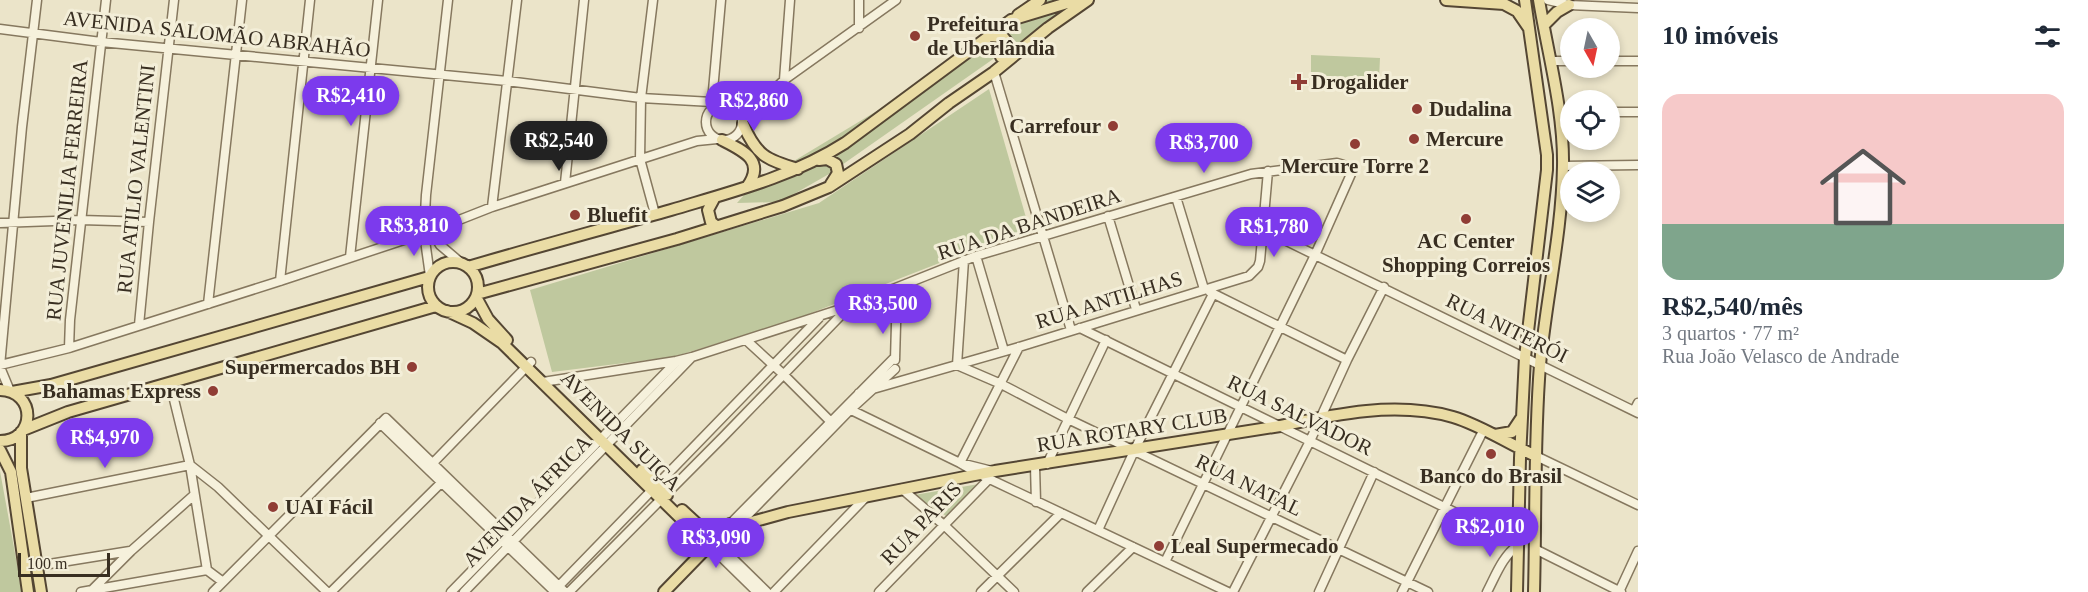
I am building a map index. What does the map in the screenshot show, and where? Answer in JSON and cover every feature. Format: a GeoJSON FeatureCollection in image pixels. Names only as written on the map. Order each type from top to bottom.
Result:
{"type":"FeatureCollection","features":[{"type":"Feature","properties":{"kind":"main road"},"geometry":{"type":"LineString","coordinates":[[464,265],[477,279],[476,296],[467,308],[454,312],[442,308],[429,296],[428,284],[430,276],[441,264],[448,262],[464,265],[655,214],[747,187],[818,160],[845,143],[1040,0]]}},
{"type":"Feature","properties":{"kind":"main road"},"geometry":{"type":"LineString","coordinates":[[1011,20],[1077,0]]}},
{"type":"Feature","properties":{"kind":"main road"},"geometry":{"type":"LineString","coordinates":[[476,296],[677,239],[783,206],[829,187],[910,134],[1088,0]]}},
{"type":"Feature","properties":{"kind":"main road"},"geometry":{"type":"LineString","coordinates":[[1020,49],[1047,34],[1097,0]]}},
{"type":"Feature","properties":{"kind":"main road"},"geometry":{"type":"LineString","coordinates":[[1446,0],[1497,2],[1517,11],[1531,30]]}},
{"type":"Feature","properties":{"kind":"main road"},"geometry":{"type":"LineString","coordinates":[[1517,592],[1526,357],[1547,170],[1531,30],[1525,0]]}},
{"type":"Feature","properties":{"kind":"main road"},"geometry":{"type":"LineString","coordinates":[[1534,0],[1540,5],[1550,61],[1564,112],[1563,162]]}},
{"type":"Feature","properties":{"kind":"main road"},"geometry":{"type":"LineString","coordinates":[[1544,25],[1557,12],[1569,5]]}},
{"type":"Feature","properties":{"kind":"main road"},"geometry":{"type":"LineString","coordinates":[[949,103],[960,89],[1009,50],[1006,39],[990,36]]}},
{"type":"Feature","properties":{"kind":"main road"},"geometry":{"type":"LineString","coordinates":[[743,122],[749,141],[757,150],[770,159],[798,169]]}},
{"type":"Feature","properties":{"kind":"main road"},"geometry":{"type":"LineString","coordinates":[[720,139],[746,153],[754,164],[753,178],[747,187]]}},
{"type":"Feature","properties":{"kind":"main road"},"geometry":{"type":"LineString","coordinates":[[845,143],[841,155],[843,163],[847,168],[857,169]]}},
{"type":"Feature","properties":{"kind":"main road"},"geometry":{"type":"LineString","coordinates":[[818,160],[827,159],[836,164],[838,173],[829,187]]}},
{"type":"Feature","properties":{"kind":"main road"},"geometry":{"type":"LineString","coordinates":[[715,197],[708,210],[711,222],[716,226]]}},
{"type":"Feature","properties":{"kind":"main road"},"geometry":{"type":"LineString","coordinates":[[1534,592],[1540,364],[1560,208]]}},
{"type":"Feature","properties":{"kind":"main road"},"geometry":{"type":"LineString","coordinates":[[7,391],[51,385],[430,276]]}},
{"type":"Feature","properties":{"kind":"main road","name":"AVENIDA SUIÇA"},"geometry":{"type":"LineString","coordinates":[[476,296],[488,319],[529,365]]}},
{"type":"Feature","properties":{"kind":"main road"},"geometry":{"type":"LineString","coordinates":[[22,431],[68,412],[442,308]]}},
{"type":"Feature","properties":{"kind":"main road","name":"AVENIDA SUIÇA"},"geometry":{"type":"LineString","coordinates":[[442,308],[490,333],[529,365],[714,545]]}},
{"type":"Feature","properties":{"kind":"main road"},"geometry":{"type":"LineString","coordinates":[[0,441],[15,438],[27,422],[28,413],[25,404],[20,397],[7,391]]}},
{"type":"Feature","properties":{"kind":"main road","name":"RUA ROTARY CLUB"},"geometry":{"type":"LineString","coordinates":[[733,525],[902,489],[1280,426],[1321,417],[1392,409],[1422,411],[1454,417],[1484,429],[1536,456]]}},
{"type":"Feature","properties":{"kind":"main road"},"geometry":{"type":"LineString","coordinates":[[1495,435],[1512,432],[1522,417]]}},
{"type":"Feature","properties":{"kind":"main road"},"geometry":{"type":"LineString","coordinates":[[22,431],[21,468],[41,592]]}},
{"type":"Feature","properties":{"kind":"main road"},"geometry":{"type":"LineString","coordinates":[[0,450],[11,472],[28,592]]}},
{"type":"Feature","properties":{"kind":"main road"},"geometry":{"type":"LineString","coordinates":[[674,592],[733,525]]}},
{"type":"Feature","properties":{"kind":"main road"},"geometry":{"type":"LineString","coordinates":[[664,592],[714,545]]}},
{"type":"Feature","properties":{"kind":"street"},"geometry":{"type":"LineString","coordinates":[[7,391],[0,366],[12,223],[37,0]]}},
{"type":"Feature","properties":{"kind":"street","name":"RUA JUVENILIA FERREIRA"},"geometry":{"type":"LineString","coordinates":[[69,348],[106,0]]}},
{"type":"Feature","properties":{"kind":"street","name":"RUA ATILIO VALENTINI"},"geometry":{"type":"LineString","coordinates":[[139,325],[174,0]]}},
{"type":"Feature","properties":{"kind":"street"},"geometry":{"type":"LineString","coordinates":[[208,303],[242,0]]}},
{"type":"Feature","properties":{"kind":"street"},"geometry":{"type":"LineString","coordinates":[[280,281],[310,0]]}},
{"type":"Feature","properties":{"kind":"street"},"geometry":{"type":"LineString","coordinates":[[350,257],[378,0]]}},
{"type":"Feature","properties":{"kind":"street"},"geometry":{"type":"LineString","coordinates":[[430,276],[428,232],[425,221],[430,153],[441,76],[448,0]]}},
{"type":"Feature","properties":{"kind":"street"},"geometry":{"type":"LineString","coordinates":[[492,207],[517,0]]}},
{"type":"Feature","properties":{"kind":"street"},"geometry":{"type":"LineString","coordinates":[[565,183],[584,0]]}},
{"type":"Feature","properties":{"kind":"street"},"geometry":{"type":"LineString","coordinates":[[653,0],[641,98],[640,159],[655,214]]}},
{"type":"Feature","properties":{"kind":"street"},"geometry":{"type":"LineString","coordinates":[[720,139],[712,136],[707,126],[707,115],[713,104],[721,0]]}},
{"type":"Feature","properties":{"kind":"street"},"geometry":{"type":"LineString","coordinates":[[743,122],[780,84],[790,0]]}},
{"type":"Feature","properties":{"kind":"street"},"geometry":{"type":"LineString","coordinates":[[859,0],[859,28]]}},
{"type":"Feature","properties":{"kind":"street"},"geometry":{"type":"LineString","coordinates":[[734,106],[758,99],[896,0]]}},
{"type":"Feature","properties":{"kind":"street"},"geometry":{"type":"LineString","coordinates":[[1548,0],[1569,5],[1584,3],[1638,8]]}},
{"type":"Feature","properties":{"kind":"street","name":"AVENIDA SALOMÃO ABRAHÃO"},"geometry":{"type":"LineString","coordinates":[[0,29],[101,42],[304,60],[713,104]]}},
{"type":"Feature","properties":{"kind":"street"},"geometry":{"type":"LineString","coordinates":[[1550,61],[1560,60]]}},
{"type":"Feature","properties":{"kind":"street"},"geometry":{"type":"LineString","coordinates":[[1620,61],[1638,61]]}},
{"type":"Feature","properties":{"kind":"street"},"geometry":{"type":"LineString","coordinates":[[994,72],[1071,330]]}},
{"type":"Feature","properties":{"kind":"street"},"geometry":{"type":"LineString","coordinates":[[0,366],[69,348],[280,281],[428,232],[492,207],[697,141],[733,138],[741,130],[743,122],[741,114],[734,106],[724,103],[713,104]]}},
{"type":"Feature","properties":{"kind":"street"},"geometry":{"type":"LineString","coordinates":[[1620,112],[1638,112]]}},
{"type":"Feature","properties":{"kind":"street"},"geometry":{"type":"LineString","coordinates":[[697,141],[707,126]]}},
{"type":"Feature","properties":{"kind":"street","name":"RUA DA BANDEIRA"},"geometry":{"type":"LineString","coordinates":[[547,381],[676,362],[850,306],[897,289],[964,260],[1108,216],[1268,171],[1337,163],[1346,165],[1350,168],[1351,174],[1315,255]]}},
{"type":"Feature","properties":{"kind":"street"},"geometry":{"type":"LineString","coordinates":[[1620,165],[1638,165]]}},
{"type":"Feature","properties":{"kind":"street","name":"RUA ANTILHAS"},"geometry":{"type":"LineString","coordinates":[[859,393],[1019,347],[1254,273],[1260,261],[1268,171]]}},
{"type":"Feature","properties":{"kind":"street"},"geometry":{"type":"LineString","coordinates":[[1176,197],[1204,290],[1347,360]]}},
{"type":"Feature","properties":{"kind":"street"},"geometry":{"type":"LineString","coordinates":[[1108,216],[1136,309]]}},
{"type":"Feature","properties":{"kind":"street"},"geometry":{"type":"LineString","coordinates":[[0,223],[81,220],[149,222]]}},
{"type":"Feature","properties":{"kind":"street","name":"RUA NITERÓI"},"geometry":{"type":"LineString","coordinates":[[1262,229],[1637,409]]}},
{"type":"Feature","properties":{"kind":"street"},"geometry":{"type":"LineString","coordinates":[[428,232],[464,265]]}},
{"type":"Feature","properties":{"kind":"street"},"geometry":{"type":"LineString","coordinates":[[1165,562],[1315,255]]}},
{"type":"Feature","properties":{"kind":"street"},"geometry":{"type":"LineString","coordinates":[[976,256],[1004,351]]}},
{"type":"Feature","properties":{"kind":"street"},"geometry":{"type":"LineString","coordinates":[[957,365],[964,260]]}},
{"type":"Feature","properties":{"kind":"street"},"geometry":{"type":"LineString","coordinates":[[1233,592],[1310,441],[1384,287]]}},
{"type":"Feature","properties":{"kind":"street"},"geometry":{"type":"LineString","coordinates":[[895,383],[897,289]]}},
{"type":"Feature","properties":{"kind":"street"},"geometry":{"type":"LineString","coordinates":[[1098,530],[1135,449],[1214,294]]}},
{"type":"Feature","properties":{"kind":"street"},"geometry":{"type":"LineString","coordinates":[[559,591],[592,568],[850,306]]}},
{"type":"Feature","properties":{"kind":"street"},"geometry":{"type":"LineString","coordinates":[[559,591],[583,561],[821,316]]}},
{"type":"Feature","properties":{"kind":"street","name":"RUA SALVADOR"},"geometry":{"type":"LineString","coordinates":[[1080,328],[1503,536],[1518,541]]}},
{"type":"Feature","properties":{"kind":"street"},"geometry":{"type":"LineString","coordinates":[[746,340],[833,424]]}},
{"type":"Feature","properties":{"kind":"street"},"geometry":{"type":"LineString","coordinates":[[1047,464],[1106,340]]}},
{"type":"Feature","properties":{"kind":"street"},"geometry":{"type":"LineString","coordinates":[[960,463],[1019,347]]}},
{"type":"Feature","properties":{"kind":"street","name":"AVENIDA ÁFRICA"},"geometry":{"type":"LineString","coordinates":[[464,592],[508,541],[606,440],[692,357]]}},
{"type":"Feature","properties":{"kind":"street"},"geometry":{"type":"LineString","coordinates":[[733,525],[833,424],[859,393],[895,357]]}},
{"type":"Feature","properties":{"kind":"street","name":"AVENIDA ÁFRICA"},"geometry":{"type":"LineString","coordinates":[[606,440],[676,362]]}},
{"type":"Feature","properties":{"kind":"street"},"geometry":{"type":"LineString","coordinates":[[430,465],[529,365]]}},
{"type":"Feature","properties":{"kind":"street","name":"RUA NATAL"},"geometry":{"type":"LineString","coordinates":[[957,365],[1001,384],[1068,419],[1135,449],[1428,592]]}},
{"type":"Feature","properties":{"kind":"street"},"geometry":{"type":"LineString","coordinates":[[848,408],[895,369]]}},
{"type":"Feature","properties":{"kind":"street"},"geometry":{"type":"LineString","coordinates":[[170,383],[190,465],[207,570],[223,582]]}},
{"type":"Feature","properties":{"kind":"street"},"geometry":{"type":"LineString","coordinates":[[848,408],[988,475],[1036,502],[1228,592]]}},
{"type":"Feature","properties":{"kind":"street"},"geometry":{"type":"LineString","coordinates":[[213,592],[383,421],[559,591]]}},
{"type":"Feature","properties":{"kind":"street"},"geometry":{"type":"LineString","coordinates":[[1402,592],[1484,429]]}},
{"type":"Feature","properties":{"kind":"street"},"geometry":{"type":"LineString","coordinates":[[1536,456],[1638,505]]}},
{"type":"Feature","properties":{"kind":"street"},"geometry":{"type":"LineString","coordinates":[[960,463],[988,475]]}},
{"type":"Feature","properties":{"kind":"street"},"geometry":{"type":"LineString","coordinates":[[26,498],[190,465],[218,487],[328,592],[445,479]]}},
{"type":"Feature","properties":{"kind":"street"},"geometry":{"type":"LineString","coordinates":[[1035,466],[1036,502]]}},
{"type":"Feature","properties":{"kind":"street"},"geometry":{"type":"LineString","coordinates":[[1319,592],[1374,472]]}},
{"type":"Feature","properties":{"kind":"street","name":"RUA PARIS"},"geometry":{"type":"LineString","coordinates":[[879,592],[945,526],[988,475]]}},
{"type":"Feature","properties":{"kind":"street"},"geometry":{"type":"LineString","coordinates":[[902,489],[945,526],[1014,592]]}},
{"type":"Feature","properties":{"kind":"street"},"geometry":{"type":"LineString","coordinates":[[91,591],[131,551],[194,495]]}},
{"type":"Feature","properties":{"kind":"street"},"geometry":{"type":"LineString","coordinates":[[774,592],[866,496]]}},
{"type":"Feature","properties":{"kind":"street"},"geometry":{"type":"LineString","coordinates":[[981,592],[1061,513]]}},
{"type":"Feature","properties":{"kind":"street","name":"AVENIDA ÁFRICA"},"geometry":{"type":"LineString","coordinates":[[451,592],[508,541]]}},
{"type":"Feature","properties":{"kind":"street"},"geometry":{"type":"LineString","coordinates":[[1487,592],[1504,558],[1518,541]]}},
{"type":"Feature","properties":{"kind":"street","name":"AVENIDA SUIÇA"},"geometry":{"type":"LineString","coordinates":[[714,545],[757,592]]}},
{"type":"Feature","properties":{"kind":"street","name":"AVENIDA SUIÇA"},"geometry":{"type":"LineString","coordinates":[[714,545],[767,592]]}},
{"type":"Feature","properties":{"kind":"street"},"geometry":{"type":"LineString","coordinates":[[1087,592],[1133,547]]}},
{"type":"Feature","properties":{"kind":"street"},"geometry":{"type":"LineString","coordinates":[[1535,549],[1619,592],[1638,551]]}},
{"type":"Feature","properties":{"kind":"street"},"geometry":{"type":"LineString","coordinates":[[37,566],[131,551]]}},
{"type":"Feature","properties":{"kind":"street"},"geometry":{"type":"LineString","coordinates":[[583,561],[592,568]]}},
{"type":"Feature","properties":{"kind":"street"},"geometry":{"type":"LineString","coordinates":[[81,592],[207,570]]}},
{"type":"Feature","properties":{"kind":"green space"},"geometry":{"type":"Polygon","coordinates":[[[1029,0],[1080,0],[1047,21],[1048,24],[1008,53],[1006,50],[829,174],[780,202],[737,203],[751,187],[895,100],[1029,0]]]}},
{"type":"Feature","properties":{"kind":"green space"},"geometry":{"type":"Polygon","coordinates":[[[1311,55],[1380,58],[1379,80],[1326,78],[1311,72],[1311,55]]]}},
{"type":"Feature","properties":{"kind":"green space"},"geometry":{"type":"Polygon","coordinates":[[[989,89],[1029,228],[796,319],[673,357],[552,372],[530,290],[819,203],[989,89]]]}},
{"type":"Feature","properties":{"kind":"green space"},"geometry":{"type":"Polygon","coordinates":[[[0,471],[19,575],[21,592],[0,592],[0,471]]]}},
{"type":"Feature","properties":{"kind":"green space"},"geometry":{"type":"Polygon","coordinates":[[[979,484],[946,516],[914,495],[979,484]]]}},
{"type":"Feature","properties":{"kind":"place","name":"Prefeitura de Uberlândia"},"geometry":{"type":"Point","coordinates":[915,36]}},
{"type":"Feature","properties":{"kind":"place","name":"Drogalider"},"geometry":{"type":"Point","coordinates":[1299,82]}},
{"type":"Feature","properties":{"kind":"place","name":"Dudalina"},"geometry":{"type":"Point","coordinates":[1417,109]}},
{"type":"Feature","properties":{"kind":"place","name":"Carrefour"},"geometry":{"type":"Point","coordinates":[1113,126]}},
{"type":"Feature","properties":{"kind":"place","name":"Mercure"},"geometry":{"type":"Point","coordinates":[1414,139]}},
{"type":"Feature","properties":{"kind":"place","name":"Mercure Torre 2"},"geometry":{"type":"Point","coordinates":[1355,144]}},
{"type":"Feature","properties":{"kind":"place","name":"Bluefit"},"geometry":{"type":"Point","coordinates":[575,215]}},
{"type":"Feature","properties":{"kind":"place","name":"AC Center Shopping Correios"},"geometry":{"type":"Point","coordinates":[1466,219]}},
{"type":"Feature","properties":{"kind":"place","name":"Supermercados BH"},"geometry":{"type":"Point","coordinates":[412,367]}},
{"type":"Feature","properties":{"kind":"place","name":"Bahamas Express"},"geometry":{"type":"Point","coordinates":[213,391]}},
{"type":"Feature","properties":{"kind":"place","name":"Banco do Brasil"},"geometry":{"type":"Point","coordinates":[1491,454]}},
{"type":"Feature","properties":{"kind":"place","name":"UAI Fácil"},"geometry":{"type":"Point","coordinates":[273,507]}},
{"type":"Feature","properties":{"kind":"place","name":"Leal Supermecado"},"geometry":{"type":"Point","coordinates":[1159,546]}}]}
